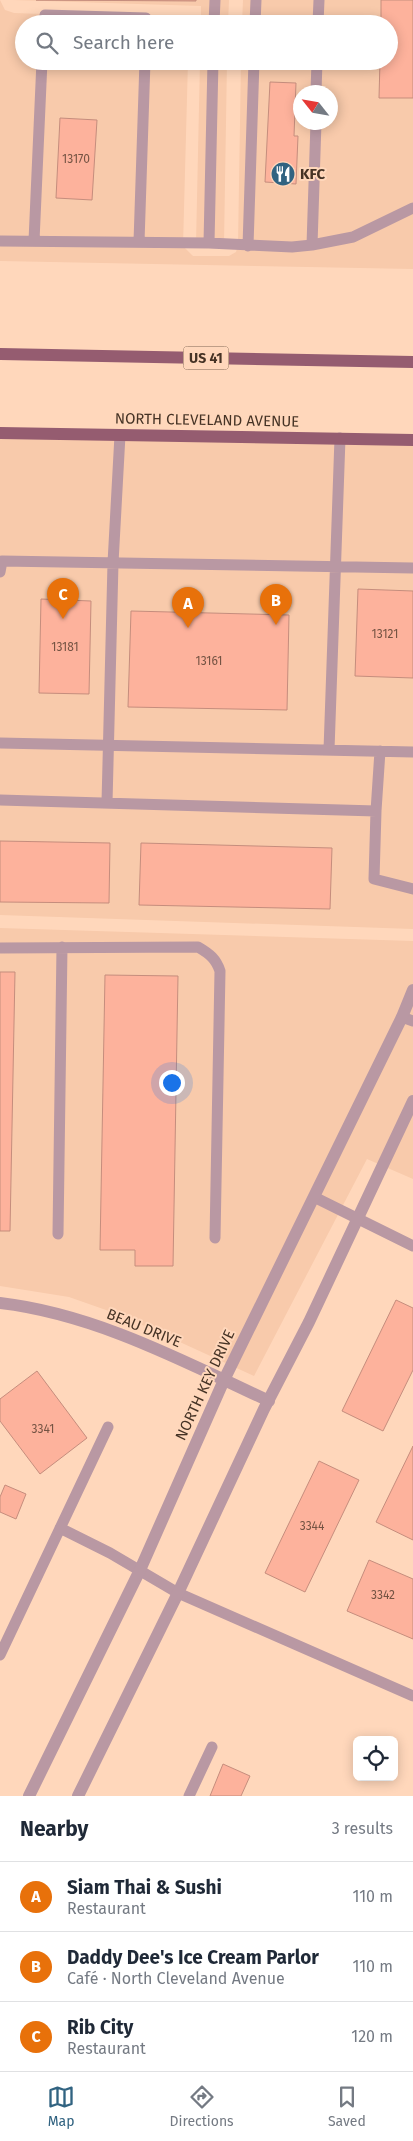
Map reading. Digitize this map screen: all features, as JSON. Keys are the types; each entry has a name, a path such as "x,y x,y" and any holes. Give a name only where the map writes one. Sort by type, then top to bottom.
{"main road":[{"name":"US 41","path":"0,354 413,362"},
{"name":"NORTH CLEVELAND AVENUE","path":"0,433 413,440"}],"street":[{"name":"NORTH KEY DRIVE","path":"29,1796 140,1570 224,1380 314,1197 407,1019 413,990"},
{"path":"78,1796 178,1593 268,1401 413,1102"},
{"name":"BEAU DRIVE","path":"0,1304 58,1314 97,1326 224,1380 268,1401"}],"lane":[{"path":"214,15 215,0"},
{"path":"255,15 256,0"},
{"path":"318,15 319,0"},
{"path":"34,241 42,70"},
{"path":"139,242 145,70"},
{"path":"209,244 214,70"},
{"path":"248,246 254,70"},
{"path":"316,85 317,70"},
{"path":"312,245 316,130"},
{"path":"0,241 139,242 292,247 353,237 413,208"},
{"path":"107,804 113,563 120,435"},
{"path":"329,750 340,438"},
{"path":"0,572 2,561 413,568"},
{"path":"0,743 413,752"},
{"path":"380,751 374,879 413,889"},
{"path":"0,800 376,811"},
{"path":"58,1234 62,947"},
{"path":"0,948 198,947 209,953 216,961 220,971 215,1238"},
{"path":"314,1197 413,1246"},
{"path":"0,1655 108,1427"},
{"path":"60,1528 140,1570 178,1593 413,1696"},
{"path":"189,1796 212,1747"}],"shaded area":[{"path":"0,0 5,10 14,13 72,15 15,15 15,70 188,70 183,246 193,256 229,256 236,252 238,245 241,70 398,70 398,15 242,15 243,0 413,0 413,269 0,261"},
{"path":"13,0 229,0 228,15 201,15 201,6"},
{"path":"200,70 227,70 224,244 196,244"},
{"path":"0,433 413,440 413,929 0,915"},
{"path":"0,928 413,941 413,1179 367,1159 254,1376 123,1316 69,1297 0,1286"}],"building":[{"path":"36,0 196,0 196,1"},
{"path":"381,0 413,0 413,98 379,98 380,70 398,70 398,15 381,15"},
{"path":"270,82 296,83 296,85 293,85 293,130 294,136 298,136 296,184 265,182"},
{"path":"60,118 97,120 92,200 56,198"},
{"path":"358,589 413,591 413,678 355,676"},
{"path":"41,599 91,601 89,694 39,693"},
{"path":"131,611 289,615 287,710 128,707"},
{"path":"0,841 110,843 109,903 0,902"},
{"path":"141,843 332,848 330,909 139,905"},
{"path":"0,972 15,972 10,1231 0,1231"},
{"path":"105,975 178,976 173,1266 135,1266 135,1250 100,1250"},
{"path":"396,1300 413,1308 413,1370 383,1431 342,1411"},
{"path":"37,1371 87,1438 40,1474 0,1421 0,1399"},
{"path":"413,1446 413,1540 376,1522"},
{"path":"319,1461 359,1480 305,1592 265,1573"},
{"path":"5,1485 26,1494 16,1519 0,1512 0,1497"},
{"path":"369,1560 413,1579 413,1639 347,1611"},
{"path":"223,1764 250,1776 241,1796 210,1796"}],"place":[{"name":"KFC","path":"283,174"},
{"name":"Rib City","path":"63,619"},
{"name":"Daddy Dee's Ice Cream Parlor","path":"276,625"},
{"name":"Siam Thai & Sushi","path":"188,628"}]}
